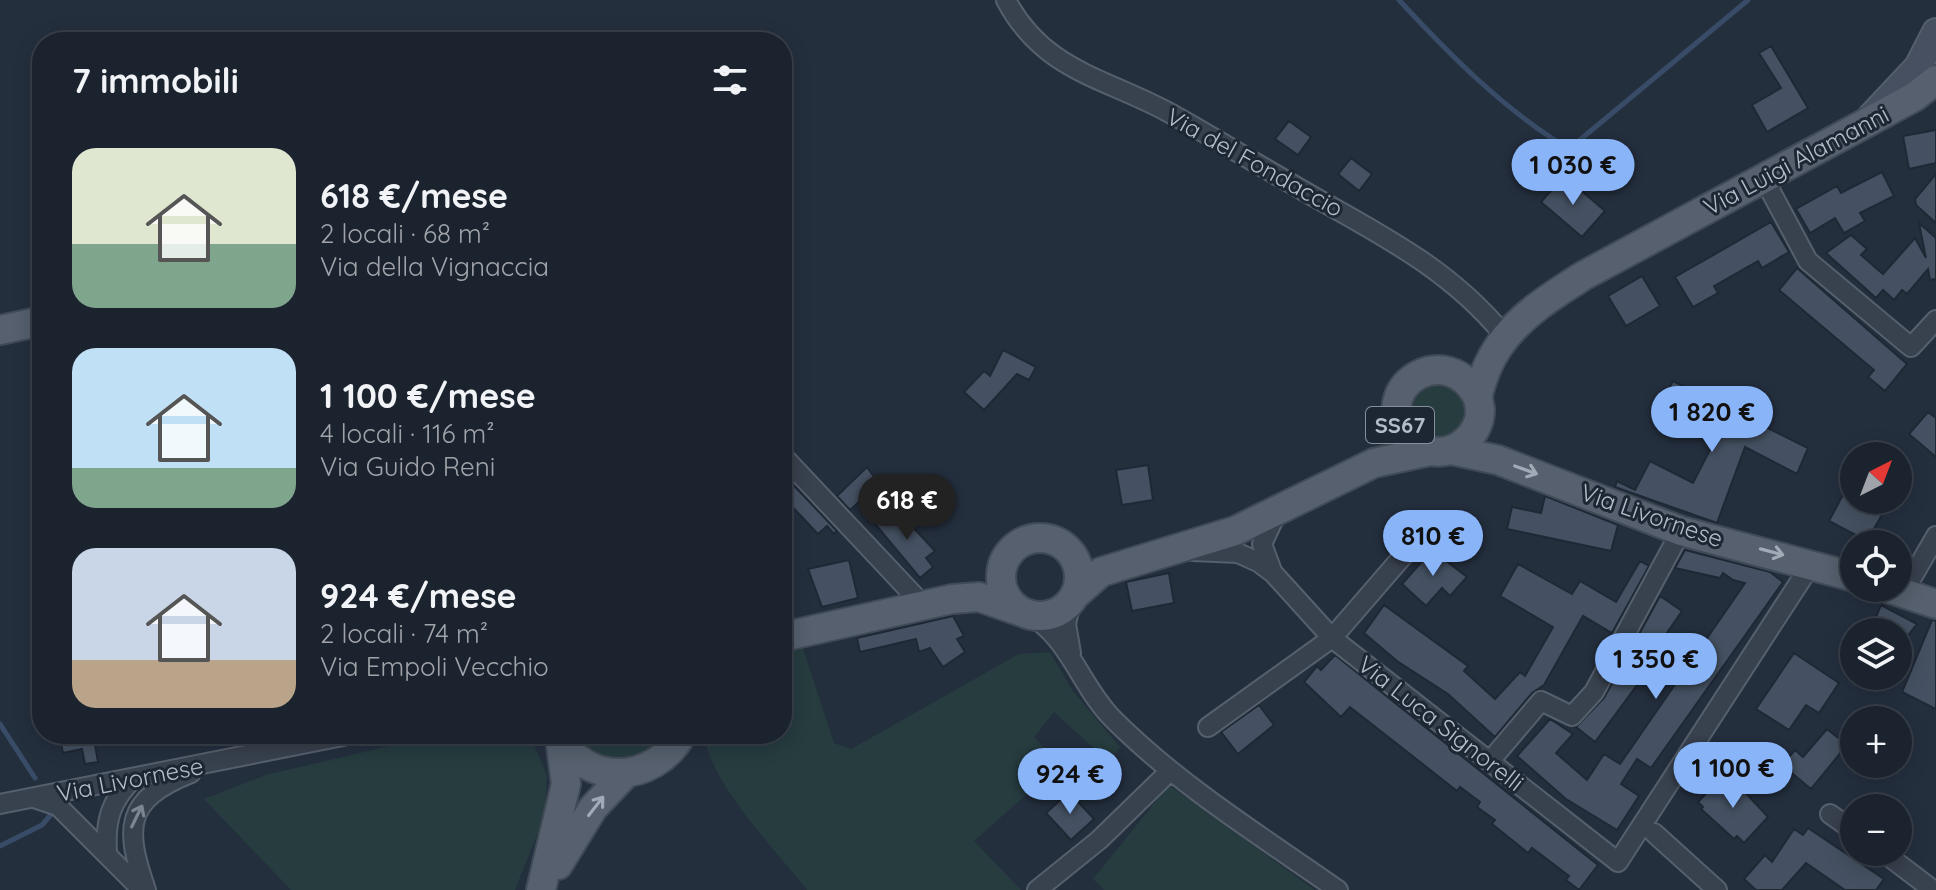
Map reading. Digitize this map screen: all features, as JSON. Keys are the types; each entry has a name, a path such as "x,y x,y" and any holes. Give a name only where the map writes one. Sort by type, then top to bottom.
{"main road":[{"path":"1864,123 1918,67 1936,32"},
{"name":"Via Luigi Alamanni","path":"1445,370 1475,357 1543,302 1583,276 1929,90"},
{"path":"0,330 32,323"},
{"name":"Via Luigi Alamanni","path":"1477,396 1499,346 1510,330"},
{"name":"Via Livornese","path":"1340,478 1377,444 1409,381 1432,369 1445,370"},
{"path":"1445,370 1465,378 1477,396"},
{"name":"SS67","path":"1398,404 1398,417 1408,438 1440,450 1463,444 1478,422 1477,396"},
{"name":"Via Livornese","path":"792,635 952,599 979,597 1026,614 1051,615 1073,598 1092,577 1129,561 1235,531 1340,478 1392,457 1440,450 1498,460 1681,531 1840,572"},
{"name":"Via Livornese","path":"952,599 974,588 1022,543 1032,539 1044,539 1088,559 1129,561"},
{"path":"1065,547 1078,569 1073,598"},
{"path":"1006,559 1002,584 1014,606 1026,614"},
{"path":"1912,596 1936,604"},
{"path":"542,890 566,784 560,744"},
{"path":"566,744 587,766 606,773 625,774 644,770 661,760 674,744"},
{"path":"542,890 580,827 625,774"}],"street":[{"name":"Via del Fondaccio","path":"1006,0 1045,52 1068,67 1161,109 1367,226 1447,276 1510,330"},
{"path":"1763,177 1808,261 1911,347 1936,320"},
{"path":"792,466 923,605"},
{"path":"1273,573 1262,544 1277,512"},
{"path":"1490,761 1541,701 1572,716 1594,692 1681,531"},
{"path":"1912,569 1936,536"},
{"path":"1208,727 1332,638 1409,549"},
{"path":"1168,552 1238,553 1273,573"},
{"name":"Via Luca Signorelli","path":"1273,573 1332,638 1618,862 1812,563"},
{"path":"1073,598 1066,624 1068,645 1078,670"},
{"path":"1026,614 1047,627 1113,718 1170,771 1338,890"},
{"name":"Via Livornese","path":"0,804 306,744"},
{"path":"144,890 133,851 132,824 136,812 162,788 220,762"},
{"path":"1037,890 1099,840 1170,771"},
{"path":"107,851 109,811 120,791 134,778"},
{"path":"32,797 58,806 144,890"},
{"path":"1830,814 1840,821"},
{"path":"1654,833 1717,890"},
{"path":"1902,866 1930,886"}],"green space":[{"path":"1438,383 1457,391 1465,410 1457,429 1438,437 1419,429 1411,410 1419,391"},
{"path":"802,645 834,743 851,749 1019,654 1050,652 1072,690 1120,747 1108,761 1054,712 1034,737 1060,765 974,841 1021,890 807,890 731,795 718,774 707,744 792,744 792,647"},
{"path":"398,744 531,744 547,775 545,815 515,890 291,890 204,799 266,775"},
{"path":"582,744 659,744 622,761 604,759"},
{"path":"1169,785 1315,890 1104,890 1093,879"}],"building":[{"path":"1771,46 1808,108 1767,132 1752,105 1781,88 1759,53"},
{"path":"1289,121 1311,137 1298,155 1275,139"},
{"path":"1936,130 1936,163 1909,169 1903,136"},
{"path":"1351,158 1372,174 1359,191 1338,174"},
{"path":"1882,172 1894,196 1860,213 1865,221 1844,233 1835,218 1810,233 1796,209 1837,186 1841,193"},
{"path":"1936,174 1936,223 1916,205 1915,199"},
{"path":"1568,179 1605,211 1582,237 1541,202 1555,186 1559,189"},
{"path":"1771,222 1789,252 1762,268 1758,261 1714,286 1718,293 1693,307 1675,277"},
{"path":"1919,223 1936,238 1936,279 1930,280 1928,269 1907,294 1902,290 1894,300 1883,290 1876,298 1826,253 1851,235 1867,249 1861,255 1883,274 1915,238 1926,258"},
{"path":"1797,268 1907,364 1885,391 1868,377 1874,370 1779,290"},
{"path":"1642,276 1660,306 1626,326 1608,296"},
{"path":"1003,350 1036,367 1029,380 1017,374 984,410 964,392 984,371 990,376"},
{"path":"1673,381 1808,448 1797,474 1745,447 1717,523 1615,487 1617,481 1635,490 1650,461 1693,483 1713,444 1656,415"},
{"path":"1928,412 1936,418 1936,457 1909,434"},
{"path":"1148,465 1153,500 1122,505 1116,470"},
{"path":"867,467 879,484 850,510 837,496"},
{"path":"792,484 837,531 834,534 827,526 818,534 792,507"},
{"path":"1545,496 1618,525 1611,551 1507,529 1512,507 1541,513"},
{"path":"1840,500 1840,514 1882,514 1873,530 1846,530 1829,521"},
{"path":"896,509 935,551 926,558 933,567 920,578 876,525"},
{"path":"1432,550 1467,577 1450,596 1442,588 1426,606 1402,584"},
{"path":"1685,550 1770,572 1783,582 1651,768 1637,759 1621,784 1639,796 1617,830 1566,799 1517,756 1550,719 1573,734 1556,753 1587,780 1604,754 1620,764 1745,583 1723,573 1720,578 1675,568"},
{"path":"849,560 858,598 822,607 808,569"},
{"path":"1640,561 1649,566 1612,633 1583,616 1544,685 1532,693 1495,737 1448,694 1397,661 1364,633 1384,605 1468,666 1464,671 1495,699 1520,672 1525,676 1553,627 1500,596 1518,564 1572,594 1580,581 1616,602"},
{"path":"1169,573 1174,603 1132,611 1126,582"},
{"path":"1660,596 1682,611 1649,659 1654,662 1595,742 1576,727 1604,698"},
{"path":"1881,605 1906,618 1876,618"},
{"path":"953,616 964,636 957,639 965,652 943,667 930,648 919,652 916,639 860,652 857,638"},
{"path":"1932,620 1936,621 1936,709 1902,692 1912,690 1912,668"},
{"path":"1794,653 1839,683 1819,713 1806,705 1789,730 1756,709"},
{"path":"1335,655 1598,865 1579,890 1566,880 1569,876 1532,848 1528,853 1492,824 1495,820 1477,807 1480,802 1460,787 1457,791 1350,707 1341,717 1304,682 1317,666 1321,670"},
{"path":"1259,705 1274,725 1238,754 1221,732"},
{"path":"1827,729 1840,739 1840,754 1811,789 1782,765 1795,750 1803,757"},
{"path":"61,744 95,744 98,762 85,764 82,749 63,753"},
{"path":"1730,776 1768,817 1744,843 1737,836 1734,839 1701,809 1703,807 1698,802 1713,786 1717,790"},
{"path":"1069,792 1094,819 1071,840 1046,813"},
{"path":"1808,828 1840,849 1840,866 1865,866 1884,879 1876,890 1845,890 1806,863 1782,890 1756,890 1744,879 1765,855 1772,862 1794,829 1803,835"}],"waterway":[{"path":"1399,0 1500,99 1569,149 1748,0"},
{"path":"0,724 35,778"},
{"path":"0,846 42,825 54,811"}]}
